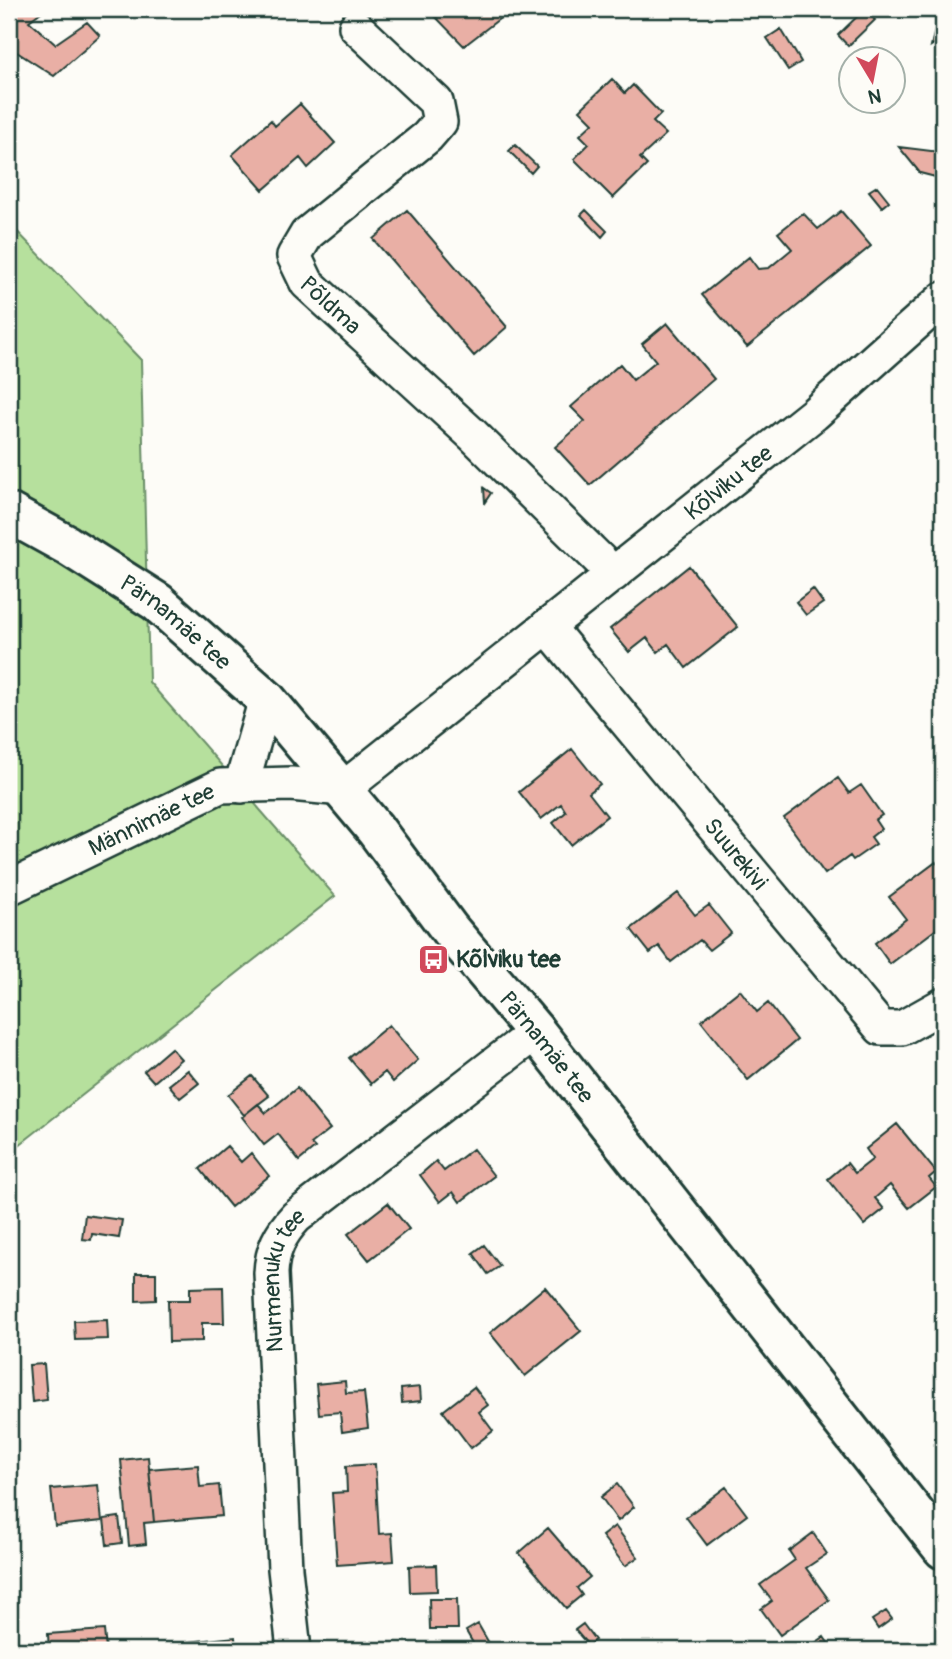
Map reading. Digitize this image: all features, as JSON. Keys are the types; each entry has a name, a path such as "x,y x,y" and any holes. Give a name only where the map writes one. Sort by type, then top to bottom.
{"main road":[{"name":"Pärnamäe tee","path":"9,513 67,545 157,602 266,699 343,789 450,930 536,1032 943,1549"}],"street":[{"name":"Põldma","path":"356,27 436,102 440,122 427,137 307,234 294,256 307,284 473,435 614,574"},
{"name":"Kõlviku tee","path":"343,789 814,414 943,299"},
{"name":"Suurekivi","path":"547,626 881,1028 902,1028 943,1005"},
{"path":"241,786 266,699"},
{"name":"Männimäe tee","path":"9,888 220,786 291,784 343,789"},
{"name":"Nurmenuku tee","path":"294,1650 285,1569 271,1258 284,1230 296,1217 536,1032"}],"green space":[{"path":"9,223 141,360 149,682 335,896 9,1153"}],"building":[{"path":"9,9 45,9 29,21 55,44 87,22 100,36 54,76 9,47"},
{"path":"428,9 512,9 464,46"},
{"path":"865,9 875,20 848,46 838,35"},
{"path":"940,9 943,9 943,38 931,46"},
{"path":"781,29 801,62 788,70 767,38"},
{"path":"612,79 625,93 633,85 661,114 653,122 666,134 640,158 647,165 613,198 574,159 589,144 580,135 593,123 580,110"},
{"path":"300,104 335,143 308,168 300,158 263,190 232,155 271,120 275,126"},
{"path":"515,145 537,166 531,173 509,151"},
{"path":"899,147 939,152 943,148 943,179 920,173"},
{"path":"877,186 889,201 882,207 869,191"},
{"path":"407,210 507,327 474,356 373,239"},
{"path":"586,210 607,231 602,237 581,215"},
{"path":"841,211 871,246 747,347 702,295 749,257 758,269 769,268 792,249 778,233 803,213 818,229"},
{"path":"667,323 714,379 590,485 555,447 585,421 571,407 620,364 633,380 656,361 642,344"},
{"path":"484,488 491,493 485,502"},
{"path":"689,566 738,627 686,668 668,644 658,652 647,638 629,652 610,629"},
{"path":"813,589 823,603 806,615 796,602"},
{"path":"572,749 600,784 589,793 607,816 571,845 553,823 566,812 561,804 541,819 519,792"},
{"path":"838,778 849,793 861,785 882,815 875,820 881,829 871,837 876,844 853,860 850,856 825,874 784,818"},
{"path":"936,862 943,871 943,924 890,964 875,943 906,919 889,897"},
{"path":"678,893 695,915 709,905 731,933 709,950 700,940 671,962 659,946 650,953 631,929"},
{"path":"429,952 440,966 434,970 423,956"},
{"path":"740,990 757,1012 768,1003 797,1040 748,1080 701,1021"},
{"path":"389,1025 418,1060 393,1082 385,1072 371,1084 349,1058"},
{"path":"171,1048 181,1059 154,1082 144,1071"},
{"path":"188,1070 199,1083 180,1098 169,1085"},
{"path":"252,1076 269,1096 244,1115 228,1095"},
{"path":"297,1088 330,1129 311,1144 315,1148 299,1161 278,1134 264,1145 242,1117 258,1104 266,1113"},
{"path":"897,1124 936,1172 929,1178 936,1187 909,1208 890,1185 875,1198 884,1209 864,1225 828,1179 847,1163 855,1173 873,1159 866,1149"},
{"path":"227,1146 241,1162 251,1153 269,1176 231,1207 200,1169"},
{"path":"473,1149 494,1176 460,1202 453,1192 440,1202 420,1175 436,1161 444,1171"},
{"path":"388,1203 409,1229 369,1260 348,1234"},
{"path":"85,1215 122,1220 119,1238 92,1234 91,1240 82,1239"},
{"path":"484,1245 500,1266 488,1274 473,1253"},
{"path":"136,1273 156,1273 156,1300 136,1301"},
{"path":"223,1287 224,1323 202,1323 202,1341 169,1342 168,1300 190,1300 190,1288"},
{"path":"545,1287 581,1331 525,1376 490,1333"},
{"path":"107,1320 108,1339 75,1340 74,1321"},
{"path":"44,1364 47,1400 32,1402 29,1365"},
{"path":"345,1381 346,1393 364,1392 368,1428 342,1432 340,1412 319,1414 316,1384"},
{"path":"420,1387 421,1401 402,1403 401,1389"},
{"path":"474,1387 488,1405 479,1412 493,1431 471,1448 443,1411"},
{"path":"148,1457 154,1522 144,1523 146,1544 129,1546 121,1460"},
{"path":"375,1464 379,1534 392,1533 394,1561 337,1565 332,1493 347,1492 346,1466"},
{"path":"198,1465 200,1487 219,1485 222,1516 154,1522 149,1469"},
{"path":"617,1484 634,1507 618,1521 601,1497"},
{"path":"98,1485 102,1521 55,1526 51,1489"},
{"path":"726,1487 747,1515 707,1545 686,1517"},
{"path":"119,1517 122,1543 107,1545 104,1519"},
{"path":"615,1526 638,1557 625,1566 602,1536"},
{"path":"548,1528 590,1577 577,1588 582,1595 566,1608 519,1553"},
{"path":"813,1533 827,1554 806,1568 829,1600 780,1635 761,1609 772,1601 760,1585 795,1560 789,1551"},
{"path":"436,1565 437,1591 410,1592 409,1566"},
{"path":"429,1599 457,1599 458,1629 430,1629"},
{"path":"886,1611 892,1619 878,1629 872,1620"},
{"path":"478,1624 493,1650 477,1650 466,1631"},
{"path":"583,1624 595,1640 588,1645 575,1630"},
{"path":"104,1630 106,1650 49,1650 48,1634"},
{"path":"235,1637 236,1650 189,1650 188,1642"},
{"path":"824,1637 833,1650 805,1650"}],"place":[{"name":"Kõlviku tee","path":"433,959"}]}
